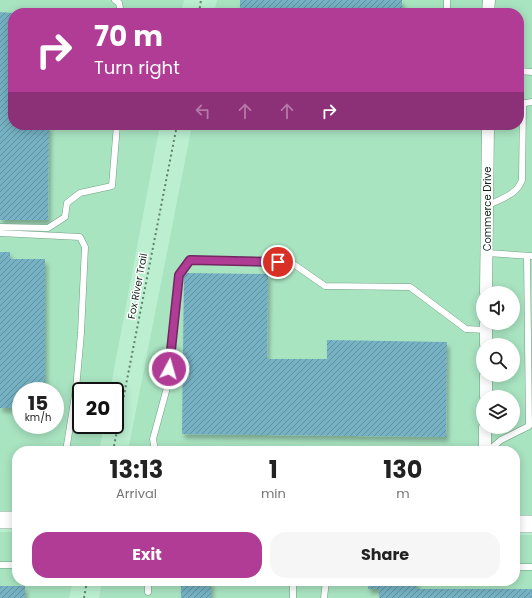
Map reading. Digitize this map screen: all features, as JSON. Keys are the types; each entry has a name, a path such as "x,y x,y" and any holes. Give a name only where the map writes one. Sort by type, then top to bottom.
{"main road":[{"path":"0,520 12,520"},
{"path":"520,524 532,524"}],"street":[{"name":"Commerce Drive","path":"486,286 488,130"},
{"path":"485,434 485,446"}],"lane":[{"path":"0,227 48,228 65,218 67,203 80,193 112,186 117,130"},
{"path":"487,206 514,193 520,187 522,180 521,130"},
{"path":"0,233 80,237 85,247 77,381 67,446"},
{"path":"487,253 529,256 529,426 501,440 494,446"},
{"path":"154,446 152,439 168,384 179,275 190,260 292,263 325,286 410,287 466,329 476,328"},
{"path":"0,565 12,565"},
{"path":"520,567 532,567"},
{"path":"148,586 148,592"},
{"path":"293,586 293,598"},
{"path":"324,598 325,586"}],"path":[{"name":"Fox River Trail","path":"114,446 176,130"},
{"path":"84,598 86,586"}],"shaded area":[{"path":"0,0 184,0 182,8 8,8 8,130 159,130 112,382 72,382 72,434 102,434 100,446 12,446 12,511 0,511"},
{"path":"217,0 532,0 532,515 520,515 520,446 129,446 191,130 524,130 524,8 215,8"},
{"path":"0,532 12,532 12,586 72,586 69,598 0,598"},
{"path":"520,535 532,535 532,598 99,598 101,586 520,586"}],"building":[{"path":"240,0 402,0 402,8 240,8"},
{"path":"0,12 8,13 8,130 49,130 48,220 0,220"},
{"path":"0,252 10,252 10,259 45,259 45,382 12,382 12,408 0,408"},
{"path":"186,273 268,274 267,359 327,359 327,340 447,342 446,437 182,434 184,276"},
{"path":"0,586 25,586 25,598 0,598"},
{"path":"181,586 211,586 211,598 181,598"},
{"path":"368,586 417,586 417,589 532,589 532,598 379,598 379,589 368,589"}],"route":[{"path":"169,369 179,275 190,260 278,262"}]}
